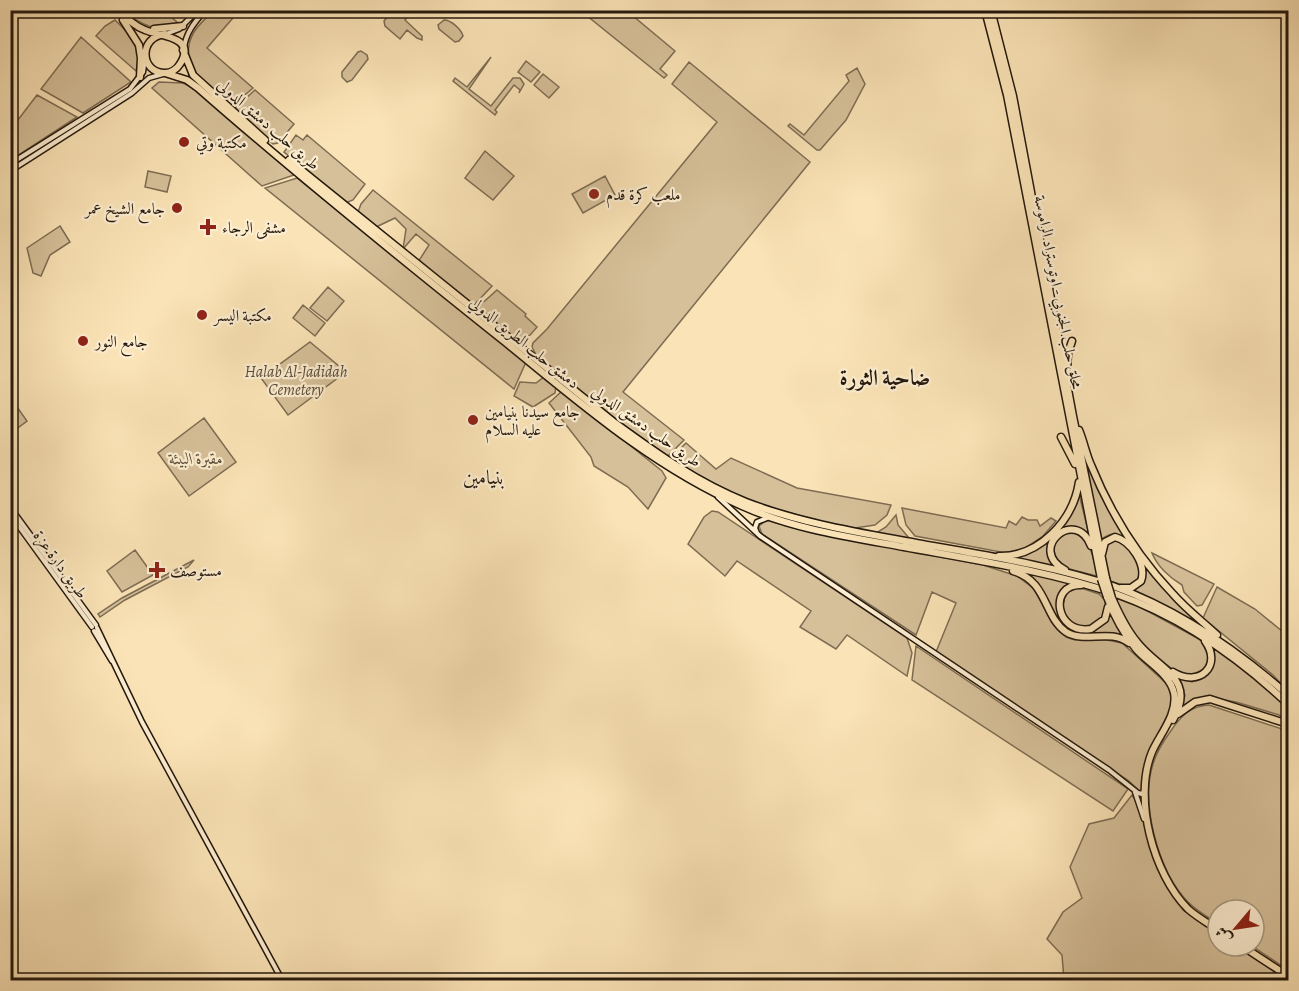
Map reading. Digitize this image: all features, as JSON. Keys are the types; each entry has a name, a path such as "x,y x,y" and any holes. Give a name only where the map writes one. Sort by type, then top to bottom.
{"highway":[{"path":"112,10 142,29 177,39 183,50 181,63 177,68 165,73 154,70 147,62 137,35 124,18"},
{"path":"119,10 139,45 141,75"},
{"name":"محلق حلب الجنوبي - اوتوستراد الراموسة","path":"985,10 1006,95 1080,476 1110,598"},
{"name":"محلق حلب الجنوبي - اوتوستراد الراموسة","path":"991,10 1014,96 1101,566"},
{"path":"124,18 154,29 165,30 183,26"},
{"path":"145,56 150,40 165,34"},
{"name":"طريق حلب دمشق الدولي","path":"183,50 193,75 276,150 615,423 695,477 745,502 803,521 1082,577 1113,586 1168,610 1233,649 1288,695"},
{"name":"دمشق حلب الطريق الدولي","path":"165,73 187,80 198,88 414,270 611,428 663,465 744,508 784,521 854,538 984,559"},
{"path":"1066,376 1068,353 1072,341"},
{"path":"1073,416 1090,464 1112,511 1153,573 1173,595 1233,649"},
{"path":"984,559 1020,555 1040,545 1068,512 1076,495 1080,476 1061,437"},
{"path":"1082,577 1060,567 1053,558 1051,543 1061,532 1070,529 1084,535 1101,566"},
{"path":"1101,566 1103,544 1112,537 1123,540 1139,560 1143,575 1139,584 1127,589 1113,586"},
{"path":"984,559 1028,578 1042,593 1056,621 1068,633 1075,636 1113,636 1124,639 1170,682 1175,697 1174,715"},
{"name":"طريق حلب دمشق الدولي","path":"984,559 1099,589 1152,610 1202,637 1236,659 1288,704"},
{"path":"1099,589 1079,585 1067,588 1060,600 1060,608 1067,624 1084,630 1098,625 1108,612 1110,598"},
{"path":"1110,598 1115,618 1136,649"},
{"path":"1110,598 1127,630 1180,686 1182,700 1157,748 1148,775 1148,802 1152,831 1160,858 1184,899 1206,919"},
{"path":"1159,664 1184,678 1192,679 1200,676 1210,665 1212,658 1210,648 1202,637"},
{"path":"1206,921 1183,903 1163,873 1149,831 1145,790 1147,768 1152,752 1174,715 1195,702 1209,699 1276,718 1288,724"},
{"path":"1262,958 1288,974"},
{"path":"1265,958 1288,974"}],"main road":[{"path":"165,34 183,26 198,10"},
{"path":"183,50 185,40 193,25 205,10"},
{"path":"10,171 133,86 141,75 145,56"},
{"path":"141,75 147,72 149,78"},
{"path":"10,164 135,91 149,78 165,73"},
{"path":"17,160 20,165"},
{"path":"713,493 760,536 1109,770 1140,794 1143,794 1145,790"},
{"path":"10,507 112,656 126,691 282,981"},
{"name":"طريق دارة عزة","path":"10,514 95,628"},
{"path":"760,536 755,528 760,519 784,521"},
{"path":"1131,787 1138,798 1149,831"}],"green space":[{"path":"125,11 164,11 177,22 164,28 157,28 136,20"},
{"path":"213,11 239,11 207,48 253,88 233,105 229,105 204,82 191,64 189,44 194,32"},
{"path":"392,11 412,11 405,20 422,36 422,40 407,30 400,39 385,26 384,21"},
{"path":"581,11 627,11 675,51 660,69 667,75 664,78"},
{"path":"115,20 134,42 138,55 136,71 96,36 105,26"},
{"path":"444,20 453,23 460,31 463,36 459,41 455,42 439,29 438,25"},
{"path":"81,37 131,82 83,113 41,89"},
{"path":"361,51 367,55 368,59 352,80 347,82 342,77 342,72"},
{"path":"491,57 469,89 491,106 513,78 520,78 524,84 519,93 520,90 514,85 495,110 497,112 495,115 453,81 455,78 467,87"},
{"path":"526,61 540,72 531,82 518,72"},
{"path":"689,62 810,162 623,392 684,440 668,456 617,420 536,355 532,347 717,122 672,84"},
{"path":"857,68 865,84 846,120 820,150 817,150 788,126 790,124 804,135 849,81 846,75"},
{"path":"543,74 559,87 549,98 534,85"},
{"path":"159,82 183,83 195,89 294,175 262,186 152,88"},
{"path":"255,90 294,124 278,143 273,144 234,109"},
{"path":"37,95 77,117 11,160 11,129"},
{"path":"296,135 303,140 307,135 365,184 353,200 348,202 342,200 284,152"},
{"path":"485,151 514,176 493,200 465,178"},
{"path":"148,171 171,176 167,192 145,187"},
{"name":"ملعب كرة قدم","path":"605,176 615,195 583,213 572,194"},
{"path":"297,178 526,362 514,389 265,188"},
{"path":"373,190 492,286 475,304 471,304 418,262 429,245 416,234 403,249 406,229 395,218 376,227 358,212 361,204"},
{"path":"60,226 70,242 50,255 41,276 33,273 27,248"},
{"path":"328,287 344,301 327,321 310,308"},
{"path":"497,290 526,314 525,316 537,327 526,338 517,340 477,308"},
{"path":"303,305 325,323 315,336 293,318"},
{"name":"Halab Al-Jadidah Cemetery","path":"310,342 346,372 288,415 261,378"},
{"path":"544,377 556,386 555,393 533,407 514,396 520,382 536,383"},
{"path":"562,391 662,471 666,478 648,509 628,487 594,466 591,457 549,403"},
{"path":"17,407 27,421 11,433 11,412"},
{"name":"مقبرة البيئة","path":"204,418 236,462 189,496 158,453"},
{"path":"686,443 716,469 731,458 797,488 891,505 887,515 875,525 855,528 786,512 746,499 697,475 671,458"},
{"path":"1083,447 1120,529 1151,574 1198,623 1130,590 1135,588 1144,569 1132,548 1121,537 1115,534 1101,540"},
{"path":"1079,494 1090,538 1083,531 1058,532 1051,559 1056,567 1008,558 1022,555 1042,544 1057,527"},
{"path":"902,508 1006,528 1009,521 1016,525 1022,517 1037,520 1040,526 1051,518 1056,521 1043,536 1025,548 1006,553 915,536 906,525"},
{"path":"712,511 718,512 907,638 912,653 907,676 847,635 836,649 800,627 811,611 737,561 725,576 688,544 704,517"},
{"path":"896,515 898,525 909,538 876,533 886,527"},
{"path":"766,520 818,534 983,565 1017,576 1033,588 1053,623 1066,637 1075,640 1102,639 1122,643 1168,685 1172,695 1171,709 1148,756 1142,800 1136,788 1129,781 936,652 956,603 932,592 916,635 762,534 759,526"},
{"path":"1071,531 1088,544 1098,577 1070,569 1055,557 1056,539"},
{"path":"1118,539 1137,559 1140,571 1135,585 1126,586 1109,581 1104,550 1108,540"},
{"path":"135,550 153,575 122,592 107,571"},
{"path":"1152,553 1214,584 1202,605 1197,606 1184,592 1182,585 1161,567"},
{"path":"194,560 188,567 125,600 100,617 98,614 122,598"},
{"path":"1022,572 1071,582 1061,593 1058,605 1060,616 1067,625 1077,631 1088,632 1100,627 1110,613 1124,637 1076,635 1062,627 1038,583"},
{"path":"1078,587 1099,594 1105,600 1102,618 1089,626 1076,627 1064,615 1064,597"},
{"path":"1217,587 1255,609 1288,636 1288,691 1273,675 1203,618"},
{"path":"1115,597 1140,607 1199,639 1207,651 1206,669 1195,676 1185,676 1152,654 1130,628"},
{"path":"916,646 1128,789 1113,811 912,680"},
{"path":"1213,647 1271,692 1288,710 1288,720 1236,702 1208,697 1199,698 1182,706 1185,695 1177,677 1192,682 1201,678 1213,658"},
{"path":"1209,705 1288,731 1288,970 1266,955 1266,898 1206,898 1206,916 1188,902 1178,889 1168,874 1161,856 1151,818 1149,799 1153,764 1167,736 1182,717 1202,706"},
{"path":"1132,795 1138,804 1163,876 1183,910 1206,925 1206,958 1255,958 1275,971 1268,980 1064,980 1062,955 1047,939 1063,912 1082,898 1070,867 1089,824 1114,818"}],"place":[{"name":"مكتبة وتي","path":"184,142"},
{"name":"ملعب كرة قدم","path":"594,194"},
{"name":"جامع الشيخ عمر","path":"177,208"},
{"name":"مشفى الرجاء","path":"208,227"},
{"name":"مكتبة اليسر","path":"202,315"},
{"name":"جامع النور","path":"83,341"},
{"name":"جامع سيدنا بنيامين عليه السلام","path":"473,420"},
{"name":"مستوصف","path":"157,570"}],"district":[{"name":"ضاحية الثورة","path":"885,377"},
{"name":"بنيامين","path":"484,477"}]}
